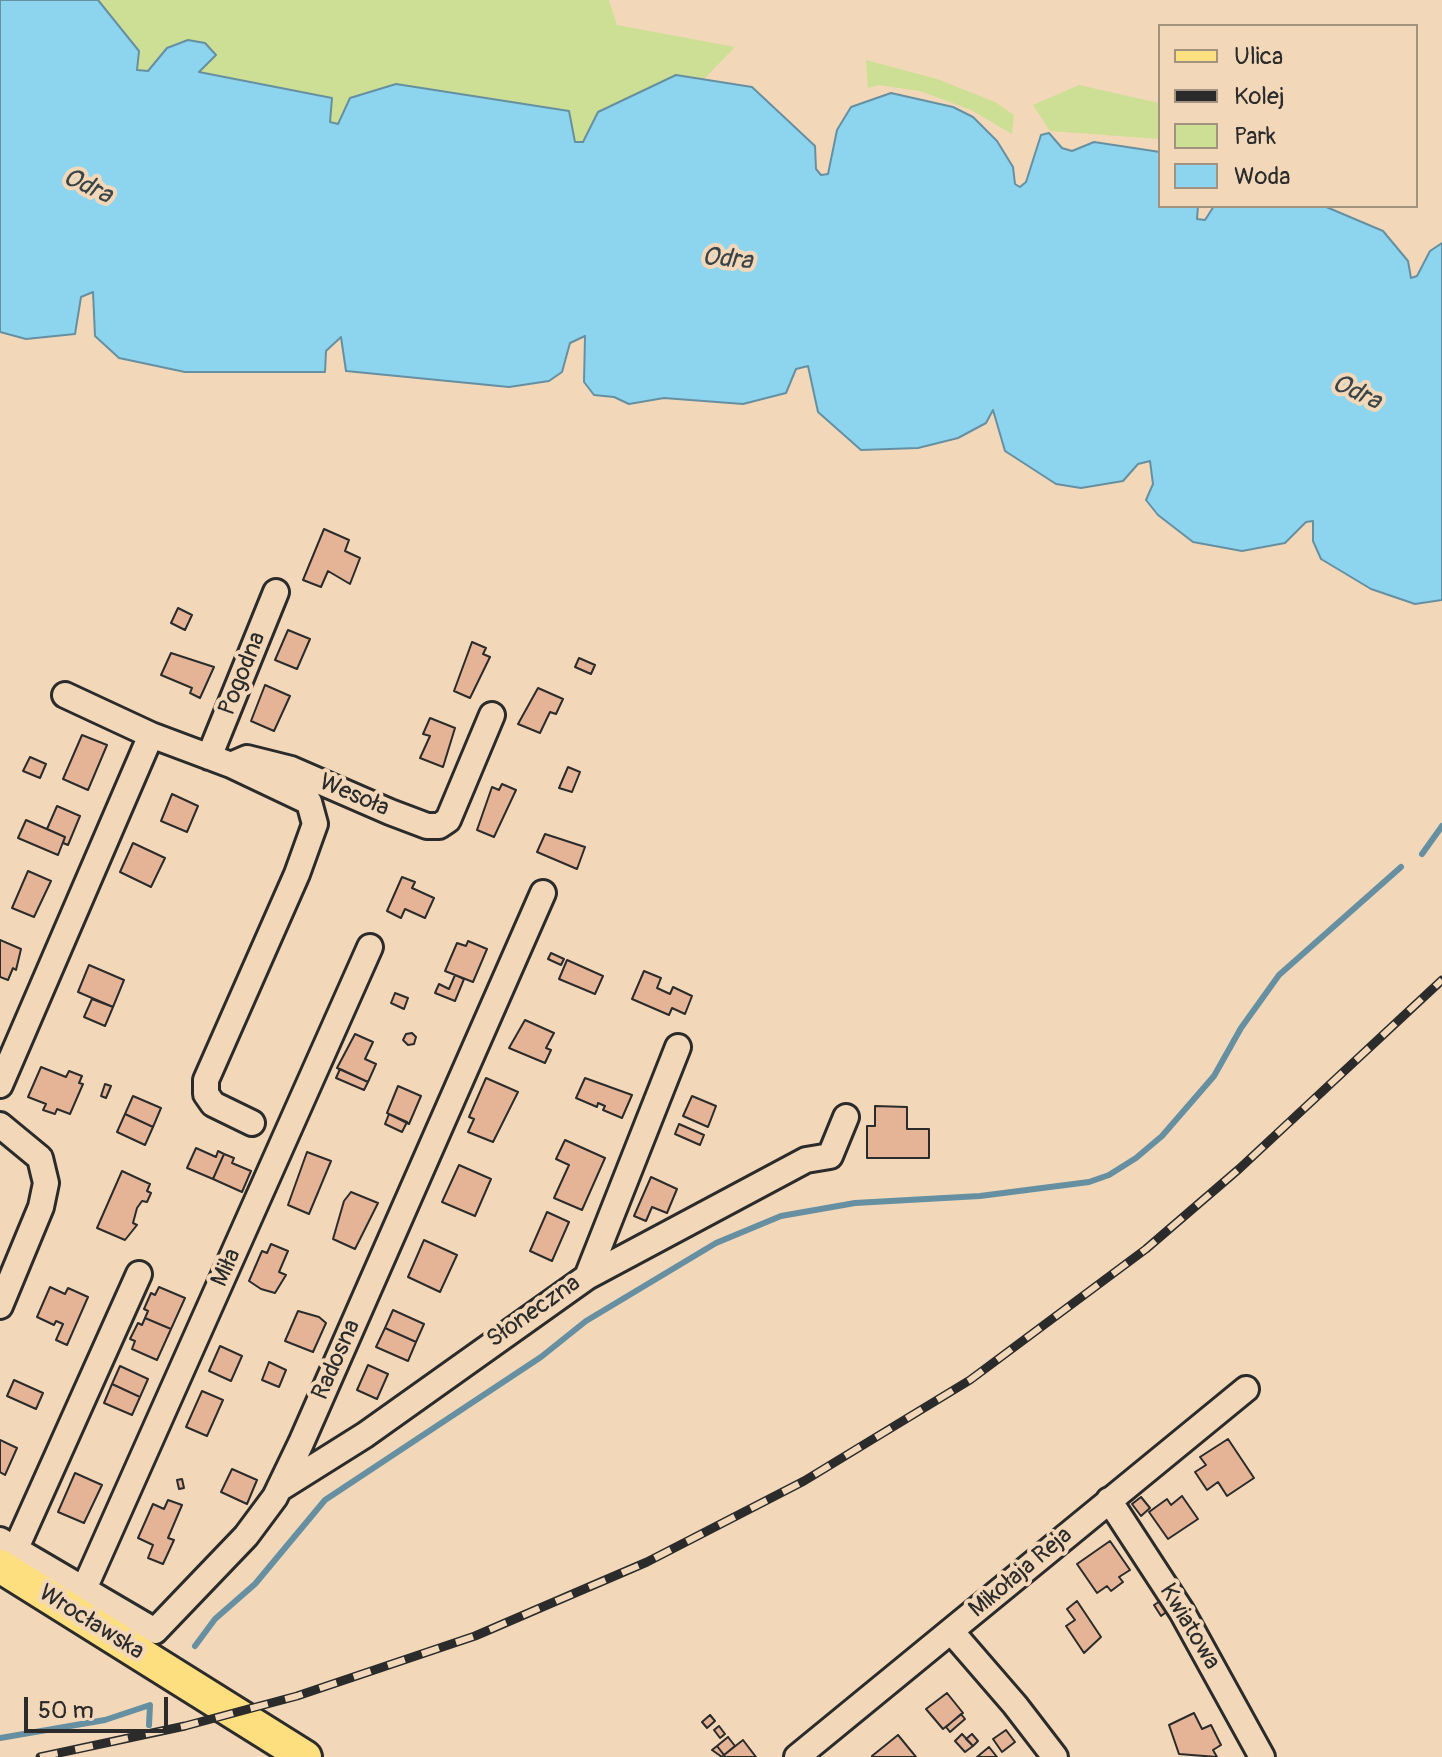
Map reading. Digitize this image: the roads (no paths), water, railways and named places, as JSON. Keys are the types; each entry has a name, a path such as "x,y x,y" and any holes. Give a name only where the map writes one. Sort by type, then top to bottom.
{"main road":[{"name":"Wrocławska","path":"5,1551 305,1757"}],"street":[{"name":"Pogodna","path":"220,761 276,592"},
{"name":"Wesoła","path":"65,695 151,735 220,761 247,758 279,765 427,826 439,826 448,820 492,715"},
{"path":"0,1085 151,735"},
{"path":"220,761 309,802 315,824 297,874 206,1080 206,1094 213,1104 252,1123"},
{"name":"Radosna","path":"5,1551 84,1589 155,1631 246,1536 279,1489 543,893"},
{"name":"Miła","path":"84,1589 370,947"},
{"name":"Słoneczna","path":"279,1489 365,1435 587,1277 678,1047"},
{"path":"587,1277 806,1160 830,1156 846,1117"},
{"path":"0,1125 40,1158 46,1183 37,1219 0,1306"},
{"path":"5,1551 139,1274"},
{"name":"Mikołaja Reja","path":"797,1757 825,1748 951,1631 1246,1389"},
{"name":"Kwiatowa","path":"1109,1500 1182,1612 1262,1757"},
{"path":"951,1631 1055,1757"}],"water":[{"name":"Odra","path":"0,0 98,0 139,51 137,70 148,71 167,48 188,40 205,43 216,55 199,72 332,98 330,122 338,124 350,98 396,84 569,111 575,142 583,142 598,112 676,75 752,87 815,146 816,169 821,175 828,174 837,130 851,107 891,93 953,107 973,117 997,141 1013,167 1015,184 1020,187 1026,182 1041,135 1049,133 1062,148 1072,151 1094,142 1158,152 1158,208 1198,208 1197,219 1205,220 1213,208 1329,208 1383,231 1408,261 1411,278 1417,276 1430,251 1442,243 1442,600 1415,604 1371,589 1321,559 1313,541 1313,521 1306,522 1285,543 1242,551 1193,542 1158,515 1146,500 1153,484 1150,461 1138,464 1123,481 1081,488 1056,484 1005,451 993,410 986,423 958,438 918,448 861,450 818,412 808,366 796,369 786,393 743,404 664,398 629,404 614,397 594,395 584,382 585,336 570,343 562,372 549,381 509,387 346,371 341,337 326,351 325,372 185,372 119,358 95,336 93,292 81,297 75,334 26,339 0,332"}],"waterway":[{"path":"1422,854 1442,826"},
{"path":"195,1646 215,1619 255,1584 325,1500 541,1357 586,1321 716,1243 781,1216 855,1203 980,1196 1089,1182 1109,1175 1136,1158 1162,1136 1214,1076 1241,1028 1279,975 1401,867"},
{"path":"0,1738 105,1720 150,1705 149,1725"}],"railway":[{"path":"40,1757 185,1726 297,1696 475,1636 647,1562 804,1481 970,1380 1146,1249 1239,1169 1442,980"}]}
